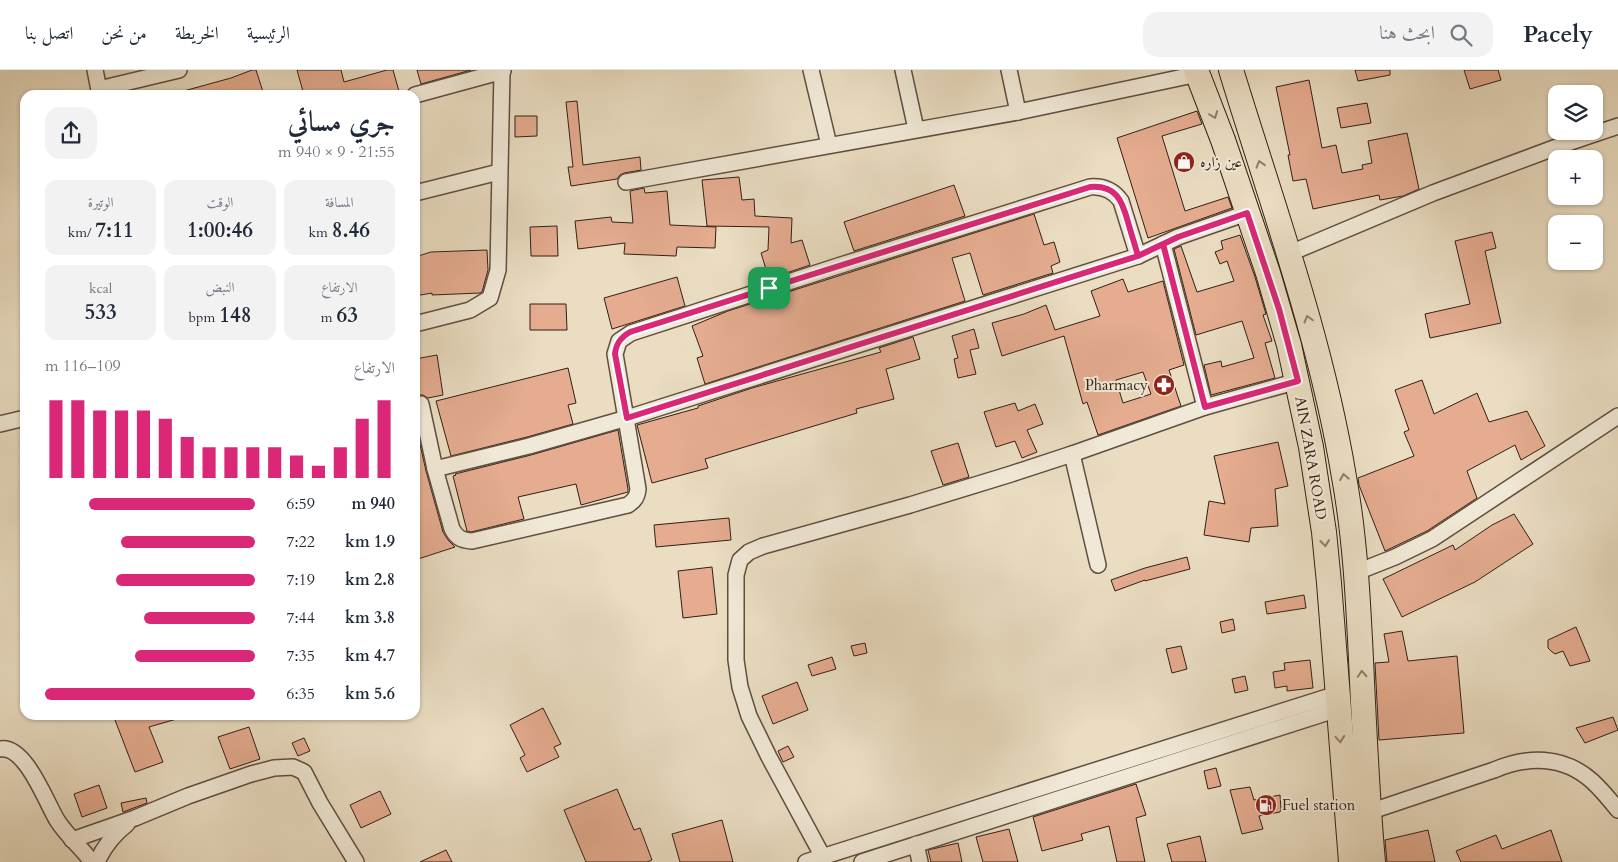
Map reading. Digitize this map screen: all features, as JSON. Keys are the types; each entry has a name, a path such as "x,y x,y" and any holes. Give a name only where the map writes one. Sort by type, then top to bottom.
{"main road":[{"name":"AIN ZARA ROAD","path":"1231,70 1317,352 1329,397 1345,478 1357,572 1373,862"},
{"name":"AIN ZARA ROAD","path":"1197,72 1223,140 1279,309 1298,381 1311,447 1324,532 1329,583 1351,862"}],"street":[{"path":"95,70 100,90"},
{"path":"107,90 179,70"},
{"path":"811,70 829,145"},
{"path":"903,70 916,129"},
{"path":"1009,70 1018,112"},
{"path":"420,94 503,71 498,270 490,298 470,310 420,323"},
{"path":"626,182 1018,112 1197,72"},
{"path":"1288,254 1432,193 1618,126"},
{"path":"420,192 499,172"},
{"path":"421,404 452,529 456,537 472,542 628,505 638,496 627,418 615,354 617,345 622,337 630,332 1090,187 1102,187 1113,192 1121,201 1138,256"},
{"path":"436,469 529,446 627,418 1138,256 1178,237 1247,213"},
{"path":"1163,244 1205,407"},
{"path":"823,857 749,716 740,687 736,660 736,574 740,560 749,552 763,546 910,505 1072,454 1205,407 1298,381"},
{"path":"1357,572 1395,557 1450,528 1618,416"},
{"path":"0,424 20,419"},
{"path":"1072,454 1098,565"},
{"path":"862,862 1337,702"},
{"path":"806,862 1337,702"},
{"path":"0,748 13,750 21,757 58,821 92,862"},
{"path":"1369,812 1522,760 1552,761 1580,772 1592,780 1618,810"},
{"path":"72,840 251,774 274,768 293,767 304,772 320,803 356,862"},
{"path":"97,862 110,840 135,818"},
{"path":"916,844 920,862"}],"building":[{"path":"256,70 262,90 187,90"},
{"path":"297,70 341,70 344,82 393,70 399,90 303,90"},
{"path":"417,70 471,70 421,84"},
{"path":"1355,70 1390,70 1390,75 1358,81"},
{"path":"1464,70 1498,70 1501,80 1470,89"},
{"path":"1309,80 1322,148 1336,145 1342,173 1363,169 1362,165 1372,163 1368,141 1407,133 1419,189 1403,196 1380,200 1379,195 1313,209 1306,179 1293,181 1288,155 1290,155 1276,87"},
{"path":"577,101 583,165 640,157 641,170 624,173 617,179 571,186 568,167 573,167 566,102"},
{"path":"1367,103 1371,123 1341,128 1337,108"},
{"path":"1197,111 1202,124 1162,136 1185,211 1228,197 1232,208 1148,238 1117,138"},
{"path":"515,116 537,116 537,136 515,137"},
{"path":"739,177 742,200 754,199 755,216 792,218 791,243 802,240 810,265 769,279 761,253 768,250 769,227 707,226 702,180"},
{"path":"954,185 965,216 854,251 844,222"},
{"path":"644,188 645,193 667,191 670,225 716,227 715,248 677,247 676,256 624,254 625,243 578,249 575,221 611,217 612,222 633,223 630,191"},
{"path":"1034,214 1044,245 1054,242 1060,262 1051,266 1053,273 983,295 970,253 952,258 965,301 705,384 697,358 703,356 692,326 728,311"},
{"path":"557,226 558,256 531,256 530,227"},
{"path":"1492,232 1496,248 1485,251 1501,323 1430,338 1425,314 1470,304 1455,241"},
{"path":"1240,235 1266,314 1263,315 1272,341 1265,343 1275,378 1211,395 1204,365 1221,361 1222,367 1254,358 1242,321 1196,335 1174,249 1181,246 1197,292 1234,281 1227,261 1220,264 1215,252 1223,249 1221,241"},
{"path":"487,250 488,270 482,292 432,295 432,293 420,295 420,255 431,252"},
{"path":"677,277 685,306 612,329 604,298"},
{"path":"1123,279 1128,292 1163,281 1184,365 1169,370 1181,406 1098,435 1087,402 1083,404 1064,336 1002,356 992,323 1024,314 1046,305 1055,330 1100,316 1091,291","holes":["1143,372 1151,394 1123,403 1116,380"]},
{"path":"530,304 566,304 567,330 530,330"},
{"path":"974,329 979,348 970,350 976,374 958,378 954,359 958,358 952,336"},
{"path":"913,337 920,359 886,369 894,399 856,409 857,413 705,459 708,468 652,483 637,425 698,408 698,406 752,388 881,352 879,348"},
{"path":"437,355 443,395 428,398 420,395 420,358"},
{"path":"568,368 576,403 568,405 573,424 451,456 436,401"},
{"path":"1422,380 1434,414 1477,393 1489,422 1527,411 1545,446 1521,460 1515,445 1467,471 1477,498 1427,531 1385,551 1358,478 1414,456 1404,432 1409,430 1395,390"},
{"path":"1015,403 1018,411 1035,404 1043,424 1027,430 1037,452 1022,458 1015,441 996,447 984,412"},
{"path":"618,430 628,492 581,505 576,484 518,497 524,519 471,532 467,531 453,476 455,474"},
{"path":"1278,442 1288,486 1275,489 1278,526 1251,528 1249,542 1204,535 1209,501 1225,504 1214,456"},
{"path":"958,443 969,477 943,485 931,451"},
{"path":"420,444 443,532 455,547 420,558"},
{"path":"1514,514 1533,544 1475,582 1402,617 1383,579 1453,545 1455,550 1492,525"},
{"path":"729,518 731,540 656,547 654,525"},
{"path":"1187,557 1190,569 1145,580 1115,591 1111,580 1145,568"},
{"path":"712,567 717,614 683,618 678,571"},
{"path":"1304,595 1306,608 1267,614 1265,602"},
{"path":"1233,619 1235,630 1222,633 1220,622"},
{"path":"1576,627 1590,661 1570,666 1563,651 1555,654 1548,648 1548,640"},
{"path":"1402,631 1408,661 1457,656 1464,733 1379,740 1375,663 1389,662 1384,634"},
{"path":"865,643 867,653 854,656 851,646"},
{"path":"1181,646 1187,669 1172,673 1166,649"},
{"path":"832,657 836,669 812,676 808,665"},
{"path":"1310,660 1313,688 1287,691 1287,686 1275,688 1273,672 1285,670 1284,663"},
{"path":"1245,676 1248,690 1235,693 1232,679"},
{"path":"797,682 808,710 773,724 762,696"},
{"path":"543,708 561,744 554,747 559,757 527,772 520,758 525,755 510,725"},
{"path":"1613,717 1618,730 1585,743 1576,728"},
{"path":"115,720 173,720 149,727 163,762 135,772"},
{"path":"249,727 260,759 230,769 218,737"},
{"path":"304,738 310,751 298,756 292,743"},
{"path":"788,746 794,757 783,762 778,751"},
{"path":"1216,768 1221,786 1208,789 1204,771"},
{"path":"1136,784 1146,815 1136,818 1145,862 1117,862 1109,826 1081,834 1083,840 1042,851 1033,817"},
{"path":"99,785 107,808 82,817 74,794"},
{"path":"1250,787 1254,800 1280,795 1281,809 1280,812 1259,816 1263,829 1242,834 1230,790"},
{"path":"617,789 634,830 640,828 652,860 647,862 586,862 564,810"},
{"path":"380,791 391,814 361,828 350,805"},
{"path":"146,798 147,803 123,812 121,803"},
{"path":"722,820 733,862 680,862 672,834"},
{"path":"1009,829 1018,862 983,862 976,837"},
{"path":"1428,830 1435,862 1387,862 1385,840"},
{"path":"1551,830 1562,862 1461,862 1456,851 1496,835 1502,849"},
{"path":"1200,836 1206,862 1172,862 1167,844"},
{"path":"958,843 962,862 931,862 928,850"},
{"path":"446,850 452,862 420,862"}],"place":[{"name":"عين زاره","path":"1184,162"},
{"name":"Pharmacy","path":"1164,385"},
{"name":"Fuel station","path":"1266,805"}],"route":[{"path":"769,288 630,332 622,337 615,349 615,354 620,390 627,418 1138,256 1163,244 1205,407 1298,381 1279,309 1247,213 1178,237 1163,244 1138,256 1121,201 1113,192 1102,187 1090,187 769,288"}]}
